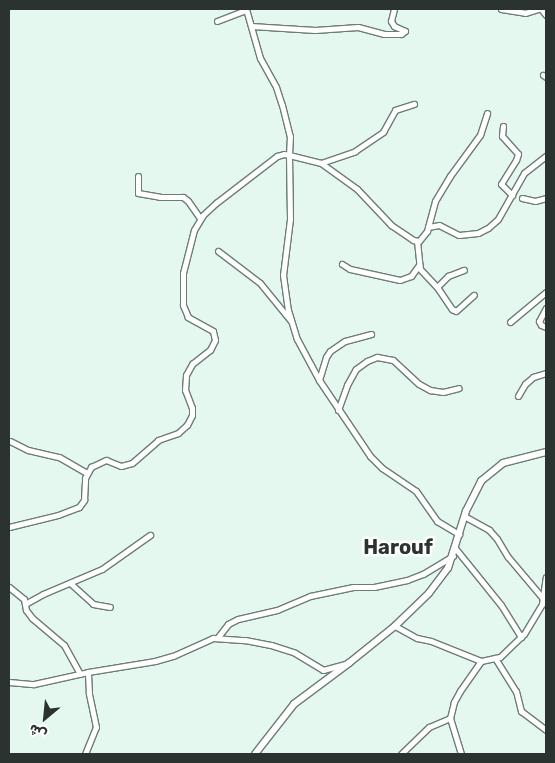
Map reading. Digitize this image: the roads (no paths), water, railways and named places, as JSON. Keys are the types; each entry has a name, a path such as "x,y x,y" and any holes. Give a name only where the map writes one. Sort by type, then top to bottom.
{"street":[{"path":"217,21 246,9 260,58 276,87 284,112 290,136 290,233 283,275 291,321 297,339 318,380 377,463 416,491 437,521 459,534"},
{"path":"251,26 315,30 358,27 384,34 401,34 405,31 394,26 391,21 394,9"},
{"path":"501,9 521,13 539,9 546,15"},
{"path":"321,163 355,151 383,132 396,110 414,104"},
{"path":"417,242 422,238 428,227 435,201 454,169 480,135 487,113"},
{"path":"503,126 502,136 518,154 501,184 512,195"},
{"path":"9,527 58,515 79,506 84,500 87,473 91,467 106,460 121,466 132,464 158,440 182,430 191,419 192,408 185,390 186,375 192,364 210,350 215,340 213,331 188,317 183,305 182,287 186,256 194,230 200,218 229,192 277,156 289,155 321,163 356,190 391,225 405,236 417,242"},
{"path":"428,227 439,225 459,235 478,233 498,219 524,173 546,156"},
{"path":"138,176 138,193 160,197 183,197 200,218"},
{"path":"522,198 535,201 546,198"},
{"path":"417,242 419,265 422,273 437,287 452,310 456,311 474,295"},
{"path":"218,251 260,283 291,321"},
{"path":"342,264 350,269 400,280 411,276 419,265"},
{"path":"437,287 448,276 464,270"},
{"path":"510,322 546,292"},
{"path":"546,308 539,321 541,325 546,327"},
{"path":"318,380 330,351 344,341 371,334"},
{"path":"338,410 347,385 356,369 367,360 377,357 393,360 419,384 430,390 443,392 459,388"},
{"path":"518,396 525,384 533,377 546,373"},
{"path":"10,441 28,450 59,457 87,473"},
{"path":"255,754 294,704 395,626 429,593 448,568 472,494 491,472 517,458 546,452"},
{"path":"464,516 489,530 498,539 508,557 531,582 544,601"},
{"path":"25,604 43,594 102,569 150,535"},
{"path":"456,548 502,605 522,637"},
{"path":"218,637 228,624 238,619 277,610 310,596 353,587 374,587 406,580 423,574 453,556"},
{"path":"395,626 417,638 432,641 481,661 495,658 509,650 529,627 530,620 544,601 546,577"},
{"path":"70,583 93,604 110,607"},
{"path":"9,588 21,595 26,610 32,618 64,644 80,674"},
{"path":"9,682 26,685 166,658 208,638 218,637 271,645 295,653 323,670 349,663"},
{"path":"495,658 516,691 521,711 546,730"},
{"path":"461,754 450,718 454,702 481,661"},
{"path":"85,754 96,727 89,693 88,672"},
{"path":"401,754 429,727 450,718"}],"district":[{"name":"Harouf","path":"398,547"}]}
